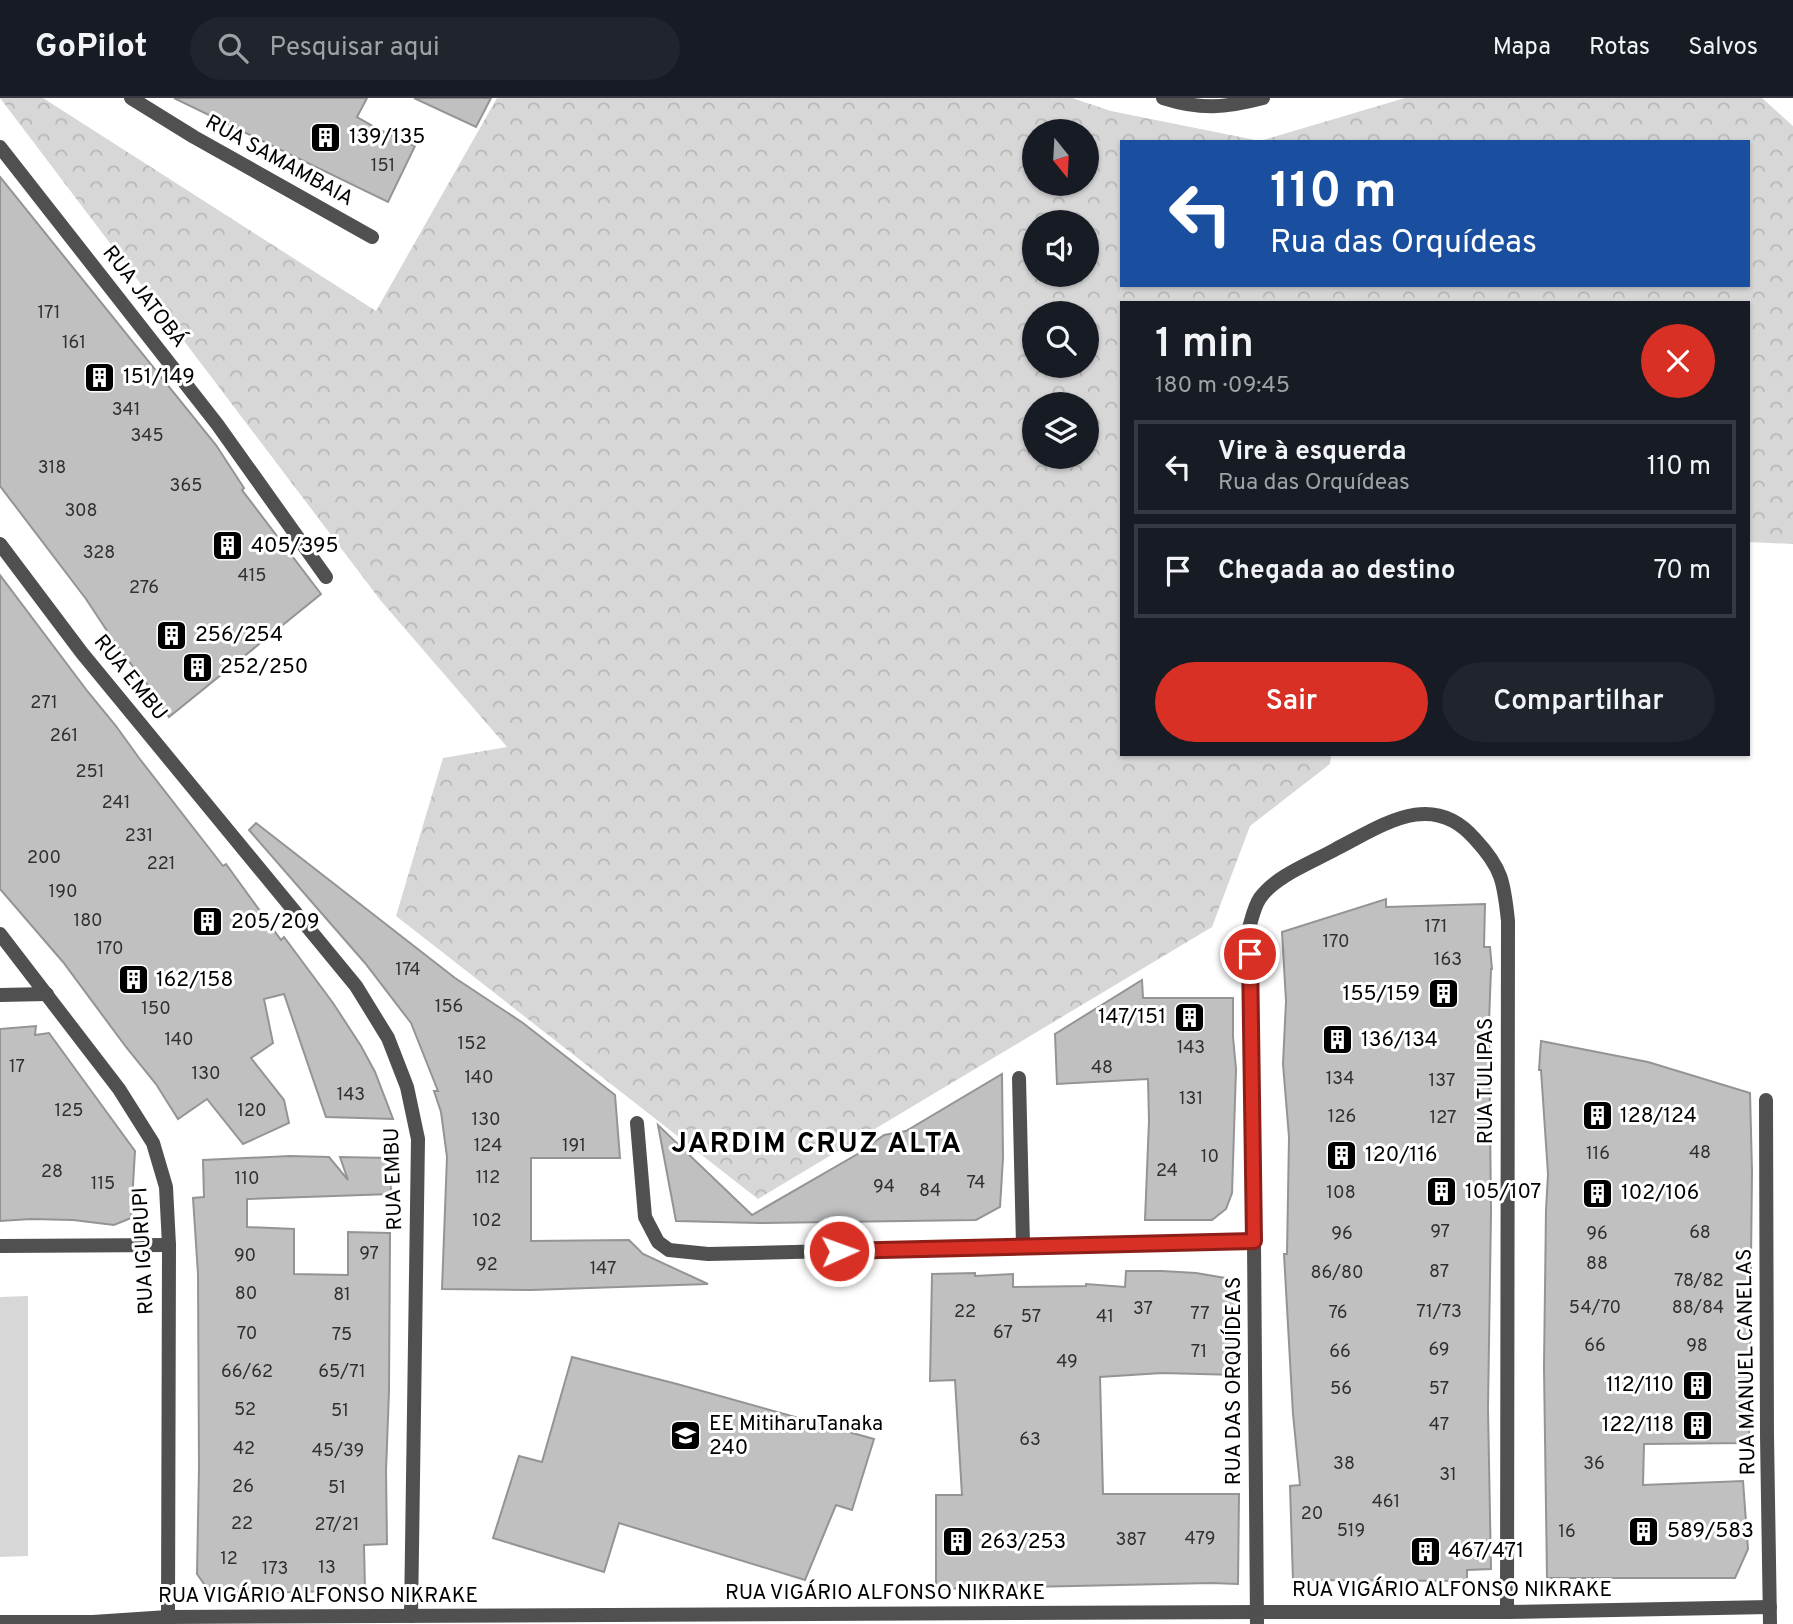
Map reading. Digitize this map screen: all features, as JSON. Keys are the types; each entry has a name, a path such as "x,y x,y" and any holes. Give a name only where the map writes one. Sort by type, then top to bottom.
{"street":[{"name":"RUA SAMAMBAIA","path":"131,98 194,137 372,237"},
{"path":"1163,98 1182,104 1212,107 1232,106 1263,98"},
{"name":"RUA JATOBÁ","path":"0,147 217,424 326,577"},
{"name":"RUA EMBU","path":"0,544 82,653 356,986 388,1038 407,1087 418,1139 411,1616"},
{"name":"RUA TULIPAS","path":"1249,928 1261,896 1279,880 1382,825 1416,814 1434,813 1452,819 1466,828 1499,870 1505,890 1508,921 1507,1612"},
{"name":"RUA DAS ORQUÍDEAS","path":"1249,928 1257,1618"},
{"name":"RUA IGURUPI","path":"0,934 119,1089 153,1143 166,1187 169,1245 168,1617"},
{"path":"0,995 47,994"},
{"path":"1020,1078 1023,1245"},
{"name":"RUA MANUEL CANELAS","path":"1766,1100 1770,1624"},
{"path":"637,1123 645,1217 657,1242 669,1250 708,1254 1254,1241"},
{"path":"0,1245 169,1245"},
{"name":"RUA VIGÁRIO ALFONSO NIKRAKE","path":"0,1622 93,1623 168,1617 411,1616 1257,1618 1770,1607"}],"green space":[{"path":"0,98 43,98 376,311 497,98 1072,98 1111,111 1255,140 1120,140 1120,287 1750,287 1750,140 1263,140 1405,98 1762,98 1793,126 1793,544 1750,542 1750,301 1120,301 1120,756 1331,756 1330,764 1250,826 1212,927 758,1199 396,916 443,758 507,747 381,601"},
{"path":"28,1296 28,1556 0,1557 0,1297"}],"building":[{"path":"174,98 367,98 357,117 415,146 388,202"},
{"path":"414,98 491,98 476,127"},
{"path":"0,177 216,445 244,488 242,490 321,594 169,717 86,599 0,486"},
{"path":"0,575 223,866 226,864 281,940 284,937 333,1003 375,1072 393,1119 326,1117 284,994 264,999 273,1043 251,1058 284,1100 289,1123 243,1144 207,1099 178,1119 156,1084 63,962 0,889"},
{"path":"256,823 455,978 523,1023 615,1095 620,1158 531,1158 531,1241 629,1240 643,1254 708,1284 531,1290 442,1289 447,1157 441,1112 434,1091 438,1091 411,1023 365,963 249,830"},
{"path":"1386,899 1386,907 1485,904 1484,947 1490,947 1492,969 1489,1022 1491,1212 1488,1408 1491,1569 1467,1570 1467,1581 1293,1580 1290,1486 1300,1485 1284,1254 1287,1254 1289,1137 1283,1064 1286,1001 1282,932"},
{"path":"1142,980 1143,998 1233,998 1236,1069 1232,1193 1226,1209 1212,1220 1145,1220 1148,1079 1057,1084 1055,1034"},
{"path":"36,1026 35,1035 49,1033 135,1151 131,1218 114,1225 73,1220 0,1221 0,1029"},
{"path":"1541,1041 1648,1062 1750,1093 1752,1171 1749,1443 1644,1444 1643,1485 1743,1481 1748,1549 1735,1578 1547,1578 1544,1367 1548,1174 1539,1070"},
{"path":"1002,1074 1003,1158 1000,1207 976,1220 760,1223 676,1221 658,1125 752,1215 861,1152 884,1135 906,1131"},
{"path":"329,1157 348,1180 340,1157 390,1158 391,1194 247,1199 247,1227 294,1229 294,1274 348,1275 348,1232 390,1233 387,1544 364,1545 365,1590 263,1593 209,1591 197,1574 198,1274 193,1198 204,1197 203,1160"},
{"path":"1126,1271 1196,1273 1225,1278 1237,1299 1237,1375 1162,1373 1100,1377 1103,1494 1239,1494 1238,1584 936,1589 936,1495 962,1495 955,1380 930,1381 932,1274 1013,1274 1013,1287 1086,1284 1125,1287"},
{"path":"572,1357 874,1439 852,1510 836,1505 805,1580 619,1523 604,1572 493,1538 519,1456 542,1462"}],"place":[{"name":"139/135","path":"326,137"},
{"name":"151/149","path":"100,377"},
{"name":"405/395","path":"228,546"},
{"name":"256/254","path":"172,635"},
{"name":"252/250","path":"197,667"},
{"name":"205/209","path":"208,922"},
{"name":"162/158","path":"133,980"},
{"name":"155/159","path":"1443,994"},
{"name":"147/151","path":"1189,1017"},
{"name":"136/134","path":"1338,1040"},
{"name":"128/124","path":"1597,1116"},
{"name":"120/116","path":"1342,1155"},
{"name":"105/107","path":"1442,1192"},
{"name":"102/106","path":"1598,1193"},
{"name":"112/110","path":"1697,1385"},
{"name":"122/118","path":"1697,1425"},
{"name":"EE MitiharuTanaka 240","path":"686,1436"},
{"name":"589/583","path":"1644,1531"},
{"name":"263/253","path":"957,1542"},
{"name":"467/471","path":"1425,1551"}],"district":[{"name":"JARDIM CRUZ ALTA","path":"817,1145"}],"route":[{"path":"839,1251 1254,1241 1250,954"}]}
